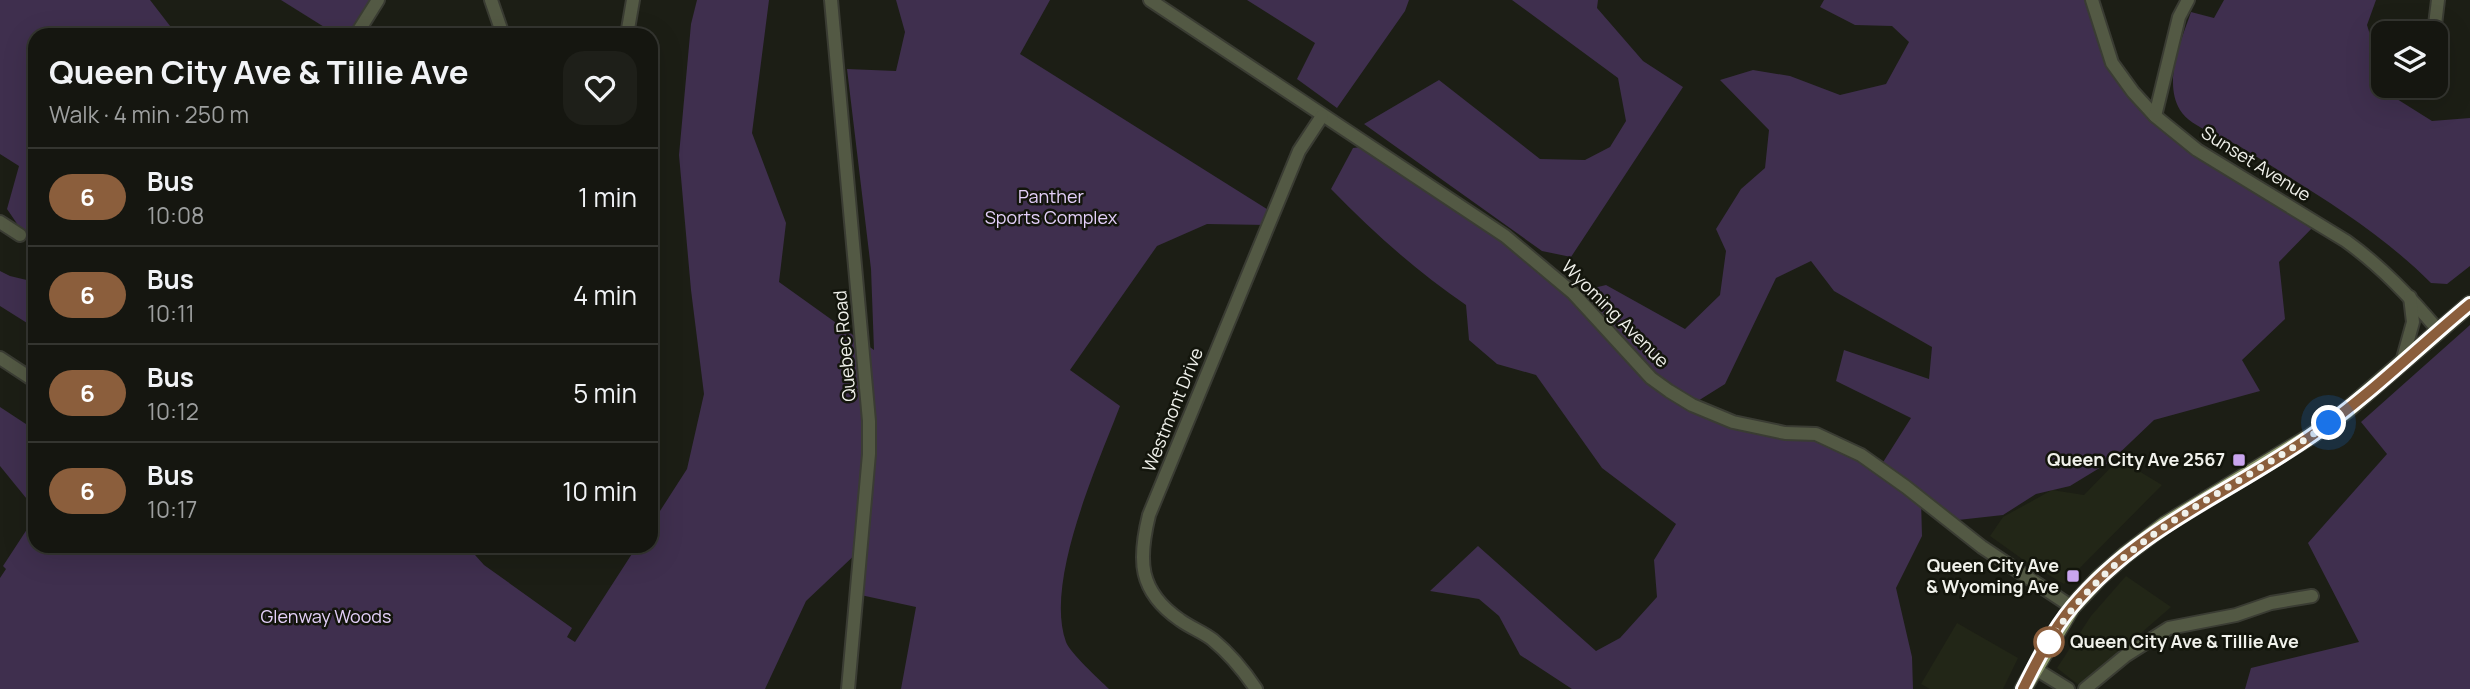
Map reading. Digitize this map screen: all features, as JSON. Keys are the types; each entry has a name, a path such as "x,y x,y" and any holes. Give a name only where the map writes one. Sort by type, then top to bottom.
{"main road":[{"path":"2023,689 2072,607 2099,578 2146,539 2311,436 2346,411 2470,304"}],"street":[{"path":"360,28 378,0"},
{"path":"491,0 501,28"},
{"path":"628,28 633,0"},
{"name":"Quebec Road","path":"831,0 869,421 869,454 848,689"},
{"name":"Wyoming Avenue","path":"1150,0 1505,236 1573,293 1651,378 1669,391 1733,422 1785,433 1816,434 1861,455 1982,547 2072,607"},
{"name":"Sunset Avenue","path":"2092,0 2112,63 2155,116 2197,150 2346,241 2388,274 2438,330"},
{"path":"2155,116 2179,17 2188,0"},
{"path":"2435,21 2438,0"},
{"name":"Westmont Drive","path":"1256,689 1225,651 1200,631 1177,618 1158,599 1146,580 1141,555 1149,515 1267,225 1299,151 1322,116"},
{"path":"0,222 20,235"},
{"path":"2402,362 2413,322 2410,296"},
{"path":"0,358 28,376"},
{"path":"2085,689 2125,656 2169,628 2236,615 2271,603 2312,596"},
{"path":"2034,667 2068,689"}],"shaded area":[{"path":"2119,459 2162,485 2064,584 1990,536 2003,517 2052,490 2084,495"},
{"path":"2126,576 2171,607 2080,686 2057,668 2091,616"},
{"path":"1957,623 2018,658 2003,689 1930,689 1921,684"}],"green space":[{"path":"0,0 150,0 172,28 28,28 28,240 7,209 19,166 0,154"},
{"path":"281,0 378,0 360,28 326,28"},
{"path":"697,0 769,0 752,133 786,223 779,282 874,350 871,269 847,69 896,71 905,32 896,0 1050,0 1020,54 1273,213 1267,225 1207,224 1157,246 1070,370 1120,406 1076,523 1062,588 1061,617 1066,642 1109,689 901,689 916,607 856,594 860,550 806,601 765,689 0,689 0,578 6,569 3,566 28,528 28,553 473,553 484,565 572,628 567,637 575,642 632,553 658,553 658,514 687,469 704,394 691,290 679,155 691,24"},
{"path":"1247,0 1409,0 1405,11 1337,108 1297,79 1315,43"},
{"path":"1512,0 1598,0 1597,8 1643,61 1683,87 1571,257 1542,251 1364,124 1439,80 1540,159 1585,160 1610,147 1626,121 1618,78"},
{"path":"1824,0 2092,0 2102,37 2154,116 2317,223 2279,262 2285,319 2242,360 2260,391 2154,420 2111,461 2070,486 2036,494 2003,515 1949,521 1921,500 1922,536 1896,588 1912,657 1913,689 1572,689 1520,655 1499,616 1479,599 1430,591 1478,546 1596,651 1620,638 1657,597 1654,560 1676,524 1602,468 1536,375 1497,364 1469,340 1466,305 1396,250 1331,189 1353,148 1369,146 1505,236 1573,293 1606,285 1685,329 1720,295 1726,251 1716,229 1741,189 1765,168 1769,130 1720,80 1753,70 1790,76 1840,95 1886,84 1909,42 1892,26 1855,25 1820,7","holes":["1811,261 1834,291 1932,347 1929,379 1844,350 1836,381 1911,418 1880,467 1805,433 1712,414 1693,404 1725,384 1776,278"]},
{"path":"2224,0 2376,0 2367,25 2371,38 2371,98 2395,98 2432,121 2470,118 2470,266 2447,284 2431,283 2388,245 2342,211 2244,149 2185,117 2175,99 2175,61 2191,12 2214,18"},
{"path":"0,271 28,280 28,324 0,306"},
{"path":"2470,325 2470,689 2245,689 2251,668 2359,642 2308,543 2387,454 2361,422"},
{"path":"0,407 28,425 28,500 0,466"}],"bus line":[{"name":"6","path":"2023,689 2072,607 2125,555 2166,524 2311,436 2346,411 2470,304"}],"place":[{"name":"Queen City Ave 2567","path":"2239,460"},
{"name":"Queen City Ave & Wyoming Ave","path":"2073,576"},
{"name":"Queen City Ave & Tillie Ave","path":"2049,642"}],"route":[{"path":"2049,642 2072,607 2125,555 2166,524 2329,423"}],"park label":[{"name":"Panther Sports Complex","path":"1051,207"},
{"name":"Glenway Woods","path":"326,617"}]}
